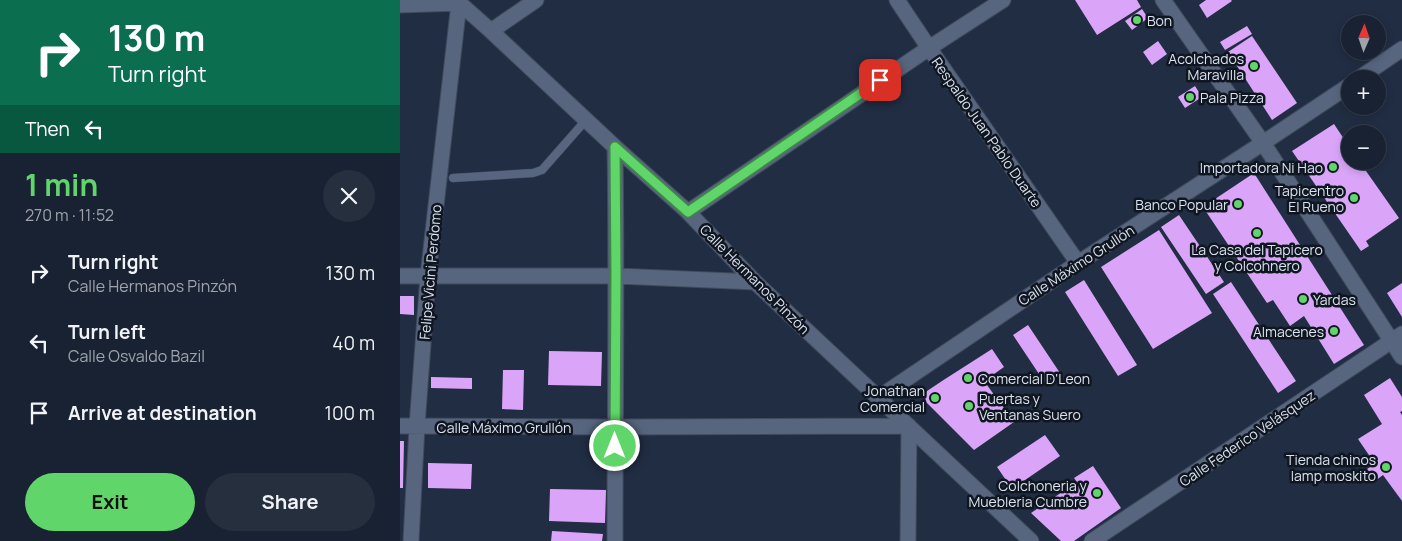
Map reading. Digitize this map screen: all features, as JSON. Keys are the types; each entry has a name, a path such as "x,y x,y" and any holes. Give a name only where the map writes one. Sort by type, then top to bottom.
{"street":[{"path":"490,31 536,0"},
{"name":"Respaldo Juan Pablo Duarte","path":"897,0 928,48 1078,263"},
{"path":"688,212 928,48 1003,0"},
{"path":"1163,0 1397,338 1402,357"},
{"path":"400,6 457,2"},
{"name":"Calle Hermanos Pinzón","path":"457,2 688,212 755,282 1031,541"},
{"name":"Felipe Vicini Perdomo","path":"411,541 428,276 457,2"},
{"path":"1371,70 1402,49"},
{"name":"Calle Máximo Grullón","path":"878,398 1078,263 1341,90"},
{"path":"615,147 615,541"},
{"path":"400,276 616,276 755,282"},
{"name":"Calle Federico Velásquez","path":"1092,541 1397,338"},
{"name":"Calle Máximo Grullón","path":"400,426 615,428 909,426"},
{"path":"908,541 909,426"}],"lane":[{"path":"453,178 533,173 542,170 586,120"}],"building":[{"path":"1075,0 1137,0 1141,7 1097,35"},
{"path":"1206,0 1232,1 1207,18 1199,5"},
{"name":"Bon","path":"1142,9 1148,18 1132,30 1125,21"},
{"path":"1247,26 1252,34 1225,50 1220,42"},
{"path":"1252,36 1297,103 1272,120 1228,52"},
{"path":"1158,41 1167,54 1152,65 1143,52"},
{"name":"Pala Pizza","path":"1195,86 1202,97 1185,108 1178,97"},
{"path":"1334,124 1341,134 1341,170 1365,170 1399,218 1366,241 1369,246 1361,251 1292,151"},
{"path":"1254,173 1364,345 1334,364 1304,316 1290,326 1273,300 1267,303 1203,207"},
{"path":"1179,215 1224,282 1206,294 1161,227"},
{"path":"1159,230 1212,313 1153,349 1101,267"},
{"path":"1084,280 1137,365 1118,376 1065,292"},
{"path":"1231,282 1296,381 1278,393 1213,294"},
{"path":"1402,283 1402,317 1387,293"},
{"path":"400,296 414,296 414,315 400,314"},
{"path":"1028,325 1060,373 1045,383 1013,335"},
{"path":"992,349 1004,367 984,381 1014,422 974,450 926,402 925,395 927,391"},
{"path":"549,351 602,352 601,386 548,385"},
{"path":"503,370 524,370 523,410 502,409"},
{"path":"431,377 472,378 472,389 431,388"},
{"path":"1390,378 1402,397 1402,411 1400,412 1402,415 1402,501 1383,475 1375,481 1367,469 1375,464 1358,439 1382,424 1364,395"},
{"path":"1045,435 1060,456 1012,489 997,467"},
{"path":"400,441 404,441 403,488 400,488"},
{"path":"428,463 472,464 471,489 428,488"},
{"path":"1093,466 1121,508 1074,541 1061,541 1031,513 1077,482 1074,478"},
{"path":"550,489 606,490 605,523 549,521"},
{"path":"552,531 603,534 602,541 551,541"}],"place":[{"name":"Bon","path":"1137,20"},
{"name":"Acolchados Maravilla","path":"1254,66"},
{"name":"Pala Pizza","path":"1190,97"},
{"name":"Importadora Ni Hao","path":"1333,167"},
{"name":"Tapicentro El Rueno","path":"1354,198"},
{"name":"Banco Popular","path":"1238,204"},
{"name":"La Casa del Tapicero y Colcohnero","path":"1257,233"},
{"name":"Yardas","path":"1303,299"},
{"name":"Almacenes","path":"1334,331"},
{"name":"Comercial D'Leon","path":"968,378"},
{"name":"Jonathan Comercial","path":"935,398"},
{"name":"Puertas y Ventanas Suero","path":"969,406"},
{"name":"Tienda chinos lamp moskito","path":"1386,467"},
{"name":"Colchoneria y Muebleria Cumbre","path":"1097,493"}],"route":[{"path":"615,446 615,147 688,212 880,80"}]}
